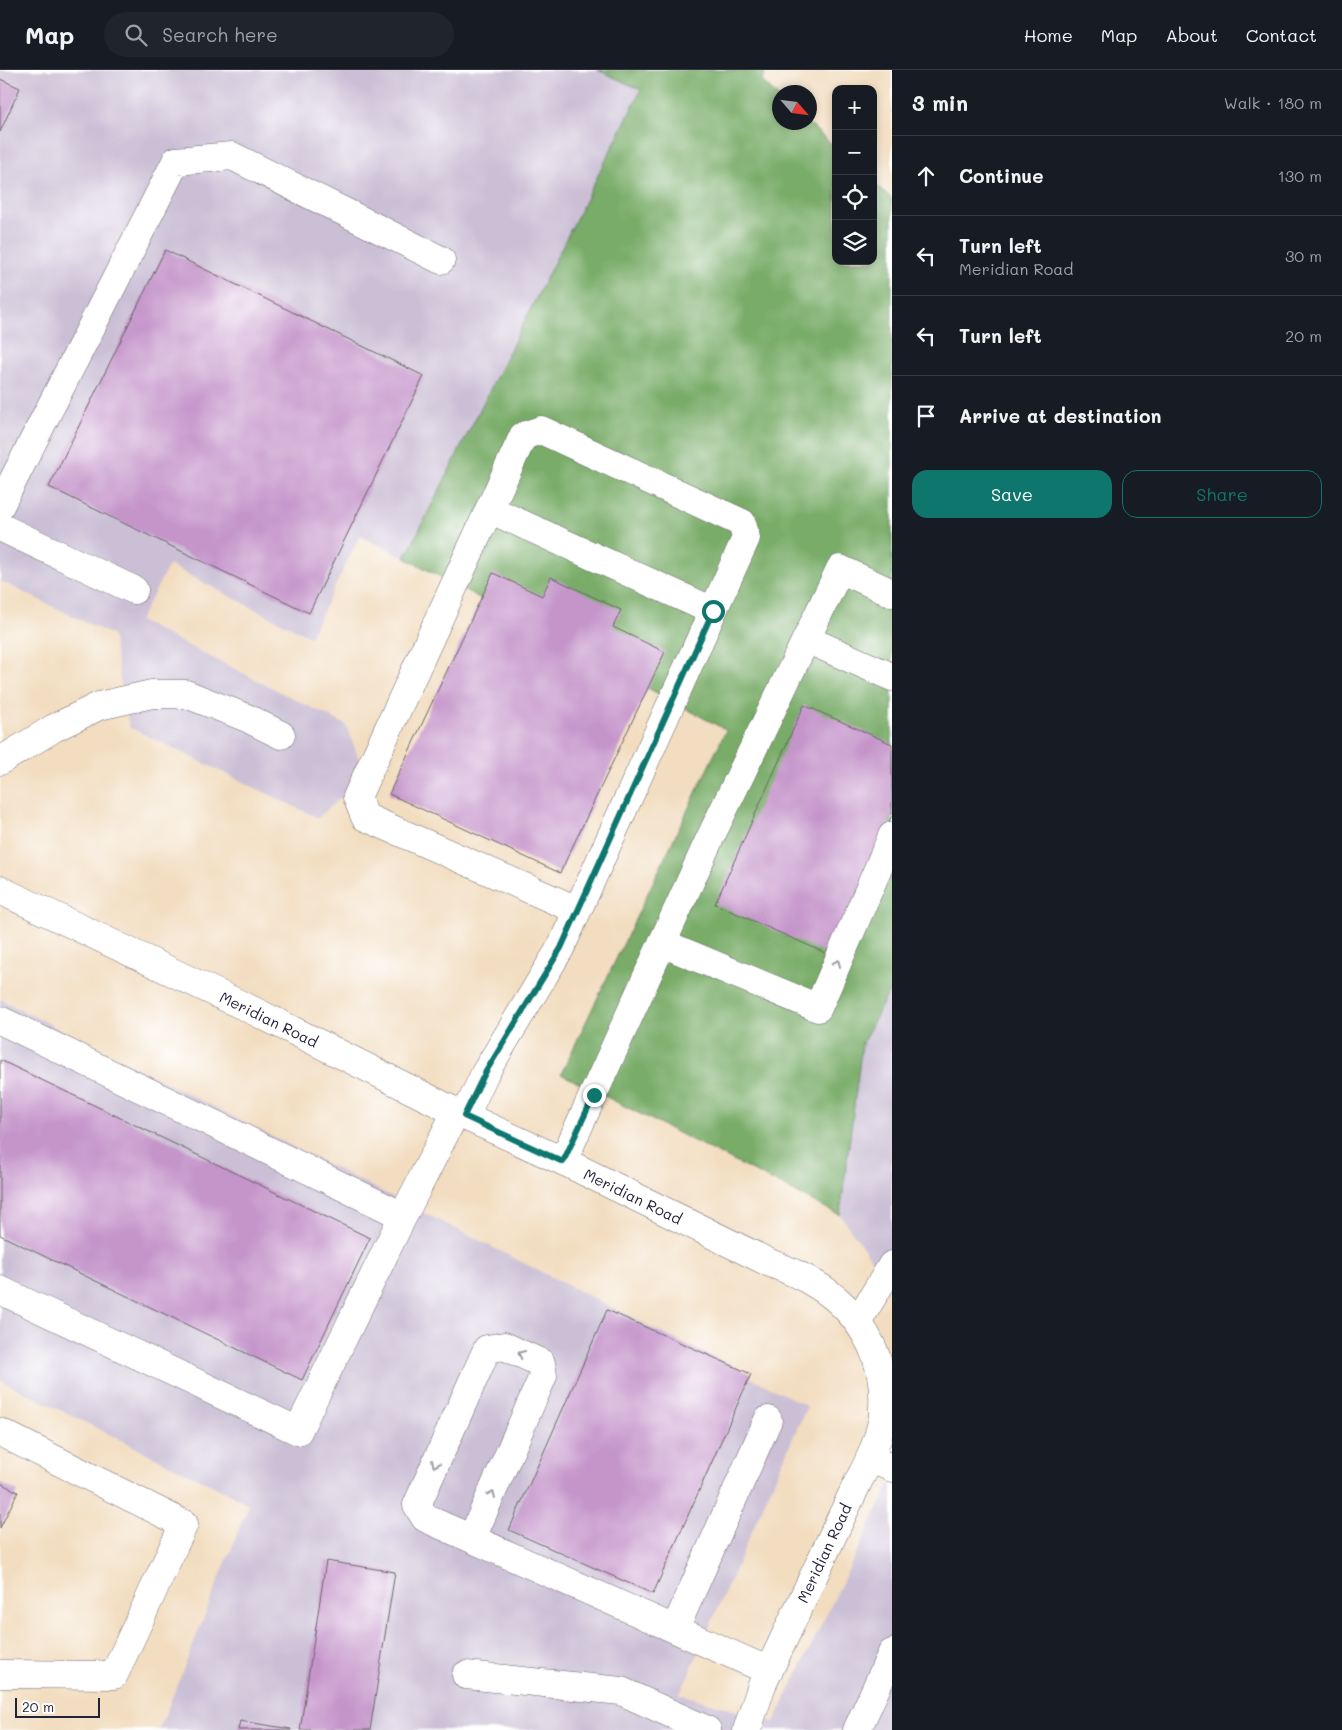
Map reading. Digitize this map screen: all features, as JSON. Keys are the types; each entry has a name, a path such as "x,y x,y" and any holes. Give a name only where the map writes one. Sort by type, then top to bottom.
{"street":[{"path":"0,506 176,161 232,156 441,260"},
{"path":"0,1290 298,1431 403,1216 460,1114 561,948 746,538 742,523 541,430 523,436 357,797 365,818 578,910"},
{"path":"489,509 713,611"},
{"path":"0,527 134,590"},
{"path":"563,1162 710,838 840,569 892,593"},
{"path":"806,639 892,677"},
{"path":"0,761 54,728 98,706 152,694 186,694 247,718 281,735"},
{"path":"662,943 818,1008 892,836"},
{"name":"Meridian Road","path":"0,890 254,1011 460,1114 770,1263 800,1275 837,1300 858,1321 868,1336 879,1364 884,1394 882,1463 858,1482 769,1671 747,1730"},
{"path":"0,1020 403,1216"},
{"path":"858,1321 892,1265"},
{"path":"472,1538 543,1376 540,1363 504,1346 488,1349 417,1505 425,1518 769,1671"},
{"path":"675,1629 768,1420"},
{"path":"0,1432 184,1524 114,1675 0,1674"},
{"path":"857,1730 892,1653"},
{"path":"466,1675 621,1691 707,1730"}],"shaded area":[{"path":"0,70 598,70 641,90 405,558 360,536 310,637 169,565 139,621 346,725 365,775 318,818 129,727 112,635 0,581"},
{"path":"892,986 892,1288 840,1215 862,1044"},
{"path":"0,999 807,1406 680,1694 774,1722 892,1480 892,1730 159,1730 249,1504 0,1380"}],"green space":[{"path":"598,70 766,70 762,81 772,90 772,130 816,130 832,144 832,265 877,265 877,186 892,199 892,986 862,1044 840,1215 561,1074 726,730 405,558 641,90"}],"building":[{"path":"0,79 20,88 0,132"},
{"path":"165,250 424,376 309,613 49,487"},
{"path":"493,573 542,596 551,577 621,610 613,627 665,652 560,873 389,794"},
{"path":"804,705 892,744 892,815 830,955 715,904"},
{"path":"0,1060 370,1238 302,1380 0,1235"},
{"path":"607,1310 751,1374 653,1594 509,1530"},
{"path":"0,1483 18,1492 0,1528"},
{"path":"326,1561 395,1572 370,1730 300,1730"},
{"path":"240,1721 291,1729 291,1730 238,1730"}],"route":[{"path":"594,1095 563,1162 464,1116 485,1073 561,948 713,611"}]}
